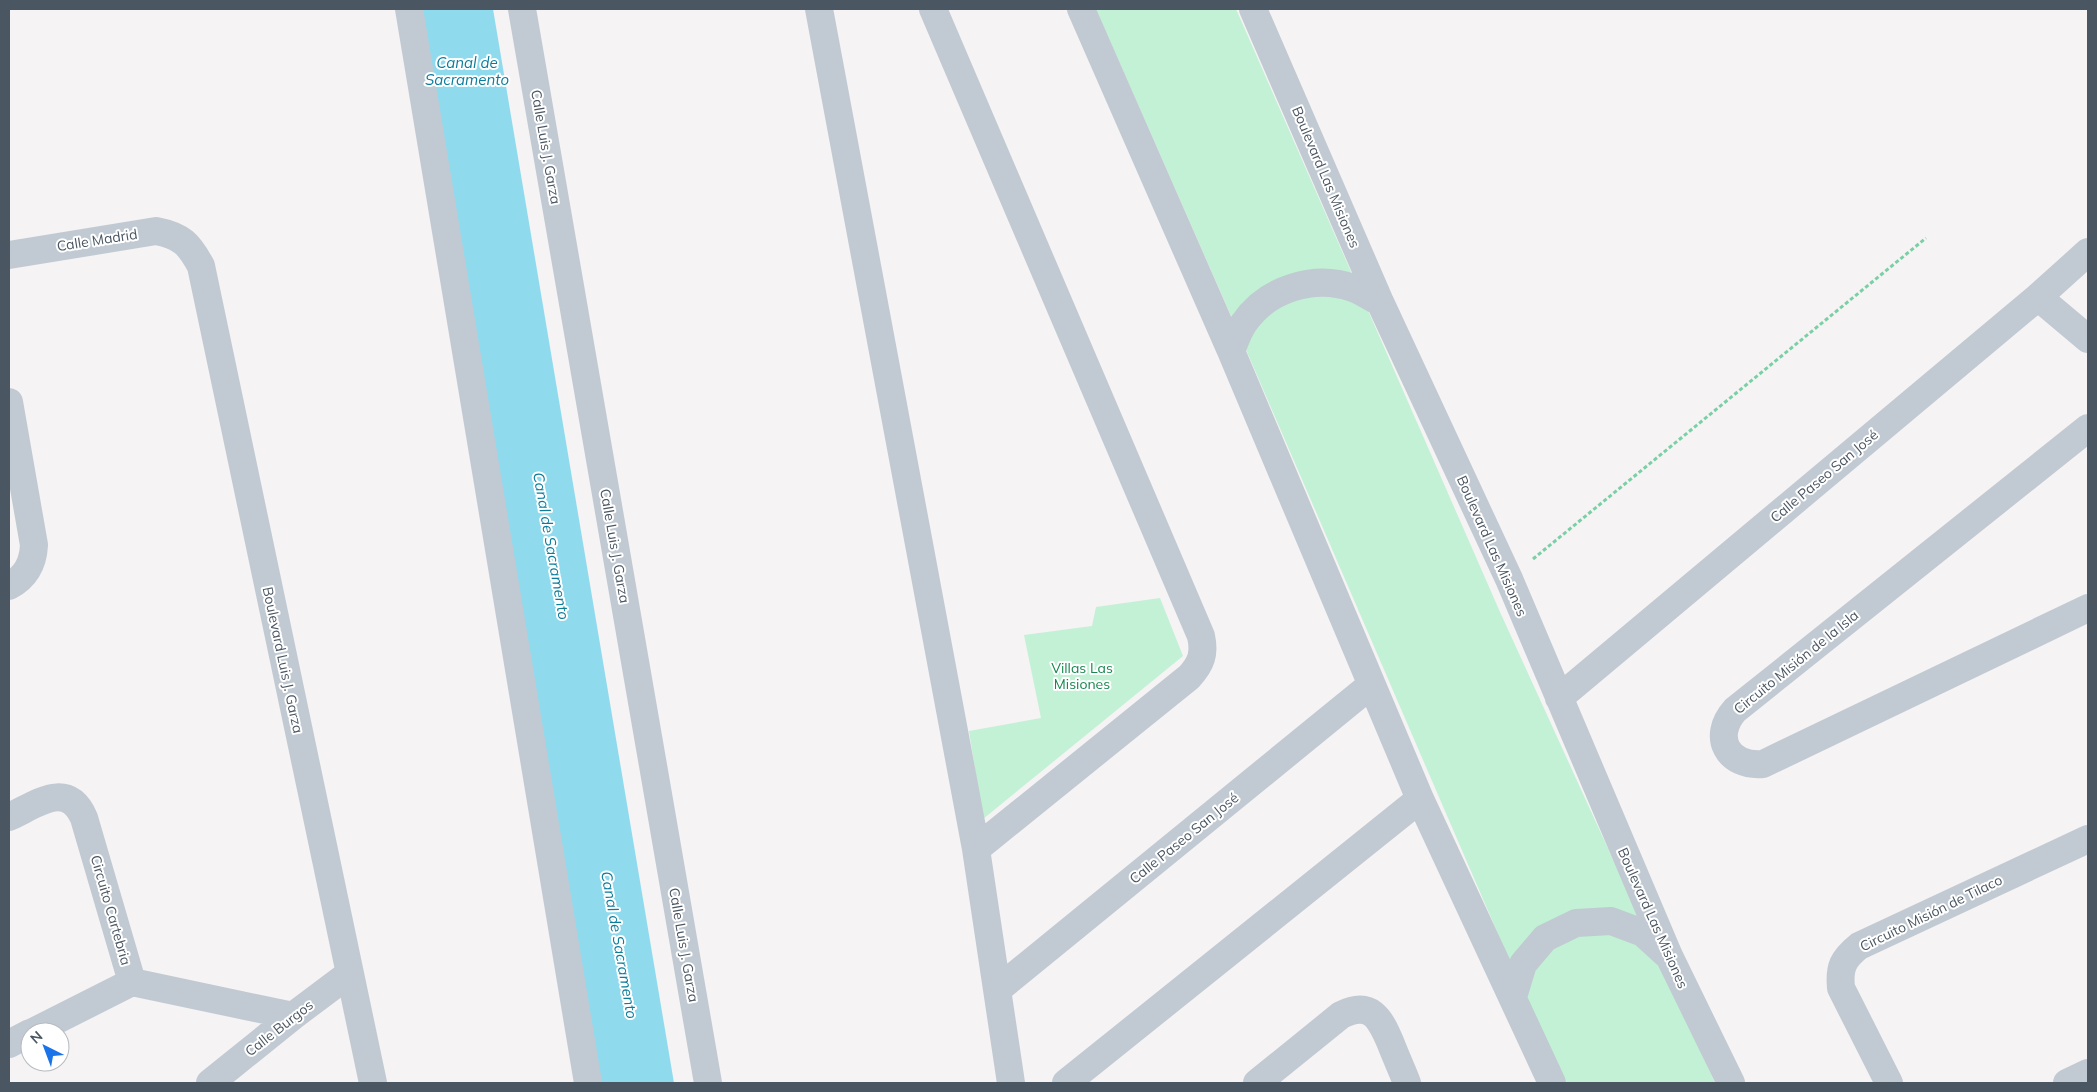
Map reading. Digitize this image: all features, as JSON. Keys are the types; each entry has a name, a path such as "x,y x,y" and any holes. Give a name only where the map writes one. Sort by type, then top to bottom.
{"street":[{"path":"409,9 588,1083"},
{"name":"Calle Luis J. Garza","path":"522,9 708,1083"},
{"path":"819,9 976,849 1011,1083"},
{"path":"933,9 1202,636 1204,648 1198,667 1189,677 976,849"},
{"path":"1081,9 1231,351 1420,799 1552,1083"},
{"name":"Boulevard Las Misiones","path":"1253,9 1380,302 1509,579 1669,956 1732,1083"},
{"name":"Calle Madrid","path":"9,254 156,231 171,234 184,241"},
{"name":"Boulevard Luis J. Garza","path":"184,241 193,251 201,266 373,1083"},
{"name":"Calle Paseo San José","path":"1559,698 2038,297 2088,252"},
{"path":"1231,351 1244,323 1265,301 1292,286 1323,282 1330,283 1353,288 1380,302"},
{"path":"2038,297 2088,339"},
{"path":"9,402 34,545 33,559 28,569 21,578 9,586"},
{"name":"Circuito Misión de la Isla","path":"2088,428 1735,710 1728,718 1725,726 1724,737 1728,749 1733,757 1742,763 1751,765 1763,764 2088,608"},
{"name":"Calle Paseo San José","path":"997,990 1371,685"},
{"name":"Circuito Cartebria","path":"9,817 53,797 62,796 78,806 84,818 132,982 53,1022"},
{"path":"1066,1083 1420,799"},
{"name":"Circuito Misión de Tilaco","path":"1889,1083 1841,988 1840,974 1843,964 1850,954 1859,946 2088,839"},
{"path":"1512,997 1523,964 1528,958 1546,938 1576,923 1611,920 1643,933 1669,956"},
{"name":"Calle Burgos","path":"210,1083 293,1016 349,974"},
{"path":"132,982 293,1016"},
{"path":"1257,1083 1341,1015 1353,1009 1366,1010 1374,1014 1382,1023 1407,1083"},
{"path":"2067,1083 2088,1073"}],"path":[{"path":"1509,579 1926,238"}],"green space":[{"path":"1096,9 1236,9 1500,612 1715,1083 1567,1083 1527,1001 1247,352"},
{"name":"Villas Las Misiones","path":"1160,598 1183,656 983,819 969,731 1041,718 1024,635 1092,626 1096,607"}],"water":[{"name":"Canal de Sacramento","path":"419,9 493,9 674,1083 600,1083"}]}
